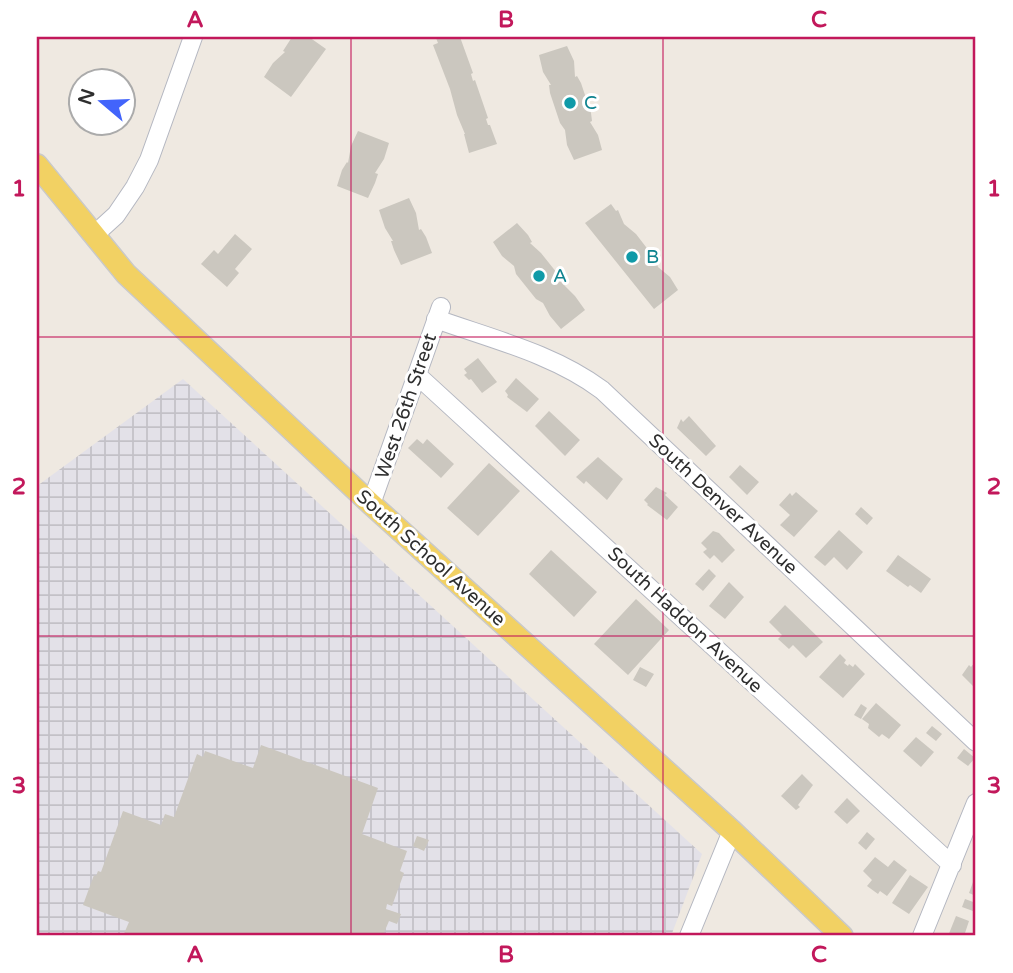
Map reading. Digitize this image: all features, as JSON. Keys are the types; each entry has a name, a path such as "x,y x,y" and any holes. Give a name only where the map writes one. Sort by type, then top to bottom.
{"main road":[{"name":"South School Avenue","path":"37,165 127,274 371,504 732,831 842,936"}],"street":[{"path":"94,235 116,215 149,160 193,37"},
{"name":"West 26th Street","path":"371,504 438,313"},
{"name":"South Denver Avenue","path":"438,313 550,360 586,378 602,390 976,742"},
{"name":"South Haddon Avenue","path":"417,374 952,865"},
{"path":"922,936 976,803"},
{"path":"689,936 732,831"}],"shaded area":[{"path":"183,379 702,854 671,936 37,936 37,486"}],"building":[{"path":"292,37 309,37 326,49 291,97 264,77 273,63 285,52 283,51"},
{"path":"438,37 460,37 488,118 488,125 497,144 469,153 450,89 433,45 438,43"},
{"name":"C","path":"567,46 574,61 575,77 577,76 581,83 591,113 590,122 598,135 602,150 574,160 539,55"},
{"path":"358,131 389,143 384,159 375,173 378,174 368,198 337,186"},
{"path":"409,198 416,213 419,230 421,229 426,237 432,253 401,265 379,210"},
{"name":"B","path":"611,204 678,290 654,309 585,223"},
{"name":"A","path":"517,223 585,310 561,329 493,242"},
{"path":"235,234 252,249 235,269 239,273 227,287 201,264 214,250 218,254"},
{"path":"478,358 497,382 482,393 471,379 464,375 467,373 464,369"},
{"path":"516,378 539,399 527,412 507,397 505,391"},
{"path":"549,411 580,440 565,456 535,426"},
{"path":"689,416 716,446 706,456 677,428 681,419 683,422"},
{"path":"417,439 423,444 427,439 454,464 441,478 408,448"},
{"path":"598,457 623,479 607,500 586,481 584,484 576,477"},
{"path":"489,463 520,491 478,536 447,508"},
{"path":"740,465 759,482 747,495 729,477"},
{"path":"656,487 667,493 665,495 678,507 667,520 644,500"},
{"path":"796,492 818,511 794,537 780,525 790,515 779,505 790,493 792,496"},
{"path":"861,507 873,518 867,525 855,514"},
{"path":"839,530 863,552 847,570 834,557 825,566 814,557"},
{"path":"713,531 719,533 735,550 722,563 714,555 710,559 703,552 707,549 701,543"},
{"path":"551,550 597,592 574,617 529,574"},
{"path":"898,555 931,579 921,593 886,571"},
{"path":"709,569 716,576 703,591 695,584"},
{"path":"729,582 744,597 725,619 709,606"},
{"path":"636,599 669,630 628,675 594,644"},
{"path":"785,605 823,642 806,658 793,645 789,649 778,639 782,635 769,622"},
{"path":"840,654 846,660 844,663 853,667 855,664 865,674 843,698 819,677"},
{"path":"976,661 976,689 962,675 969,665 971,667"},
{"path":"640,667 654,674 646,687 633,680"},
{"path":"876,703 901,725 889,739 882,734 879,737 862,719"},
{"path":"861,704 867,708 861,719 854,715"},
{"path":"932,726 942,734 936,741 926,733"},
{"path":"916,737 934,752 921,767 903,751"},
{"path":"261,745 378,788 362,834 407,851 400,871 404,873 392,906 387,904 386,909 401,914 397,924 389,921 383,935 376,933 375,936 123,936 129,922 83,905 94,875 96,876 98,871 101,872 123,811 161,825 165,814 174,817 197,754 203,757 205,751 253,768"},
{"path":"964,749 975,758 968,766 957,758"},
{"path":"802,774 813,785 796,810 781,796"},
{"path":"847,798 860,811 847,824 834,812"},
{"path":"867,832 875,839 866,850 858,843"},
{"path":"417,836 429,840 424,851 413,846"},
{"path":"875,857 888,867 894,860 907,870 887,896 880,891 878,894 867,886 872,880 863,871"},
{"path":"976,874 976,896 969,893"},
{"path":"910,875 928,887 909,914 892,903"},
{"path":"965,899 976,903 973,911 962,907"},
{"path":"956,916 969,921 964,936 948,936"}],"place":[{"name":"C","path":"570,103"},
{"name":"B","path":"632,257"},
{"name":"A","path":"539,276"}]}
